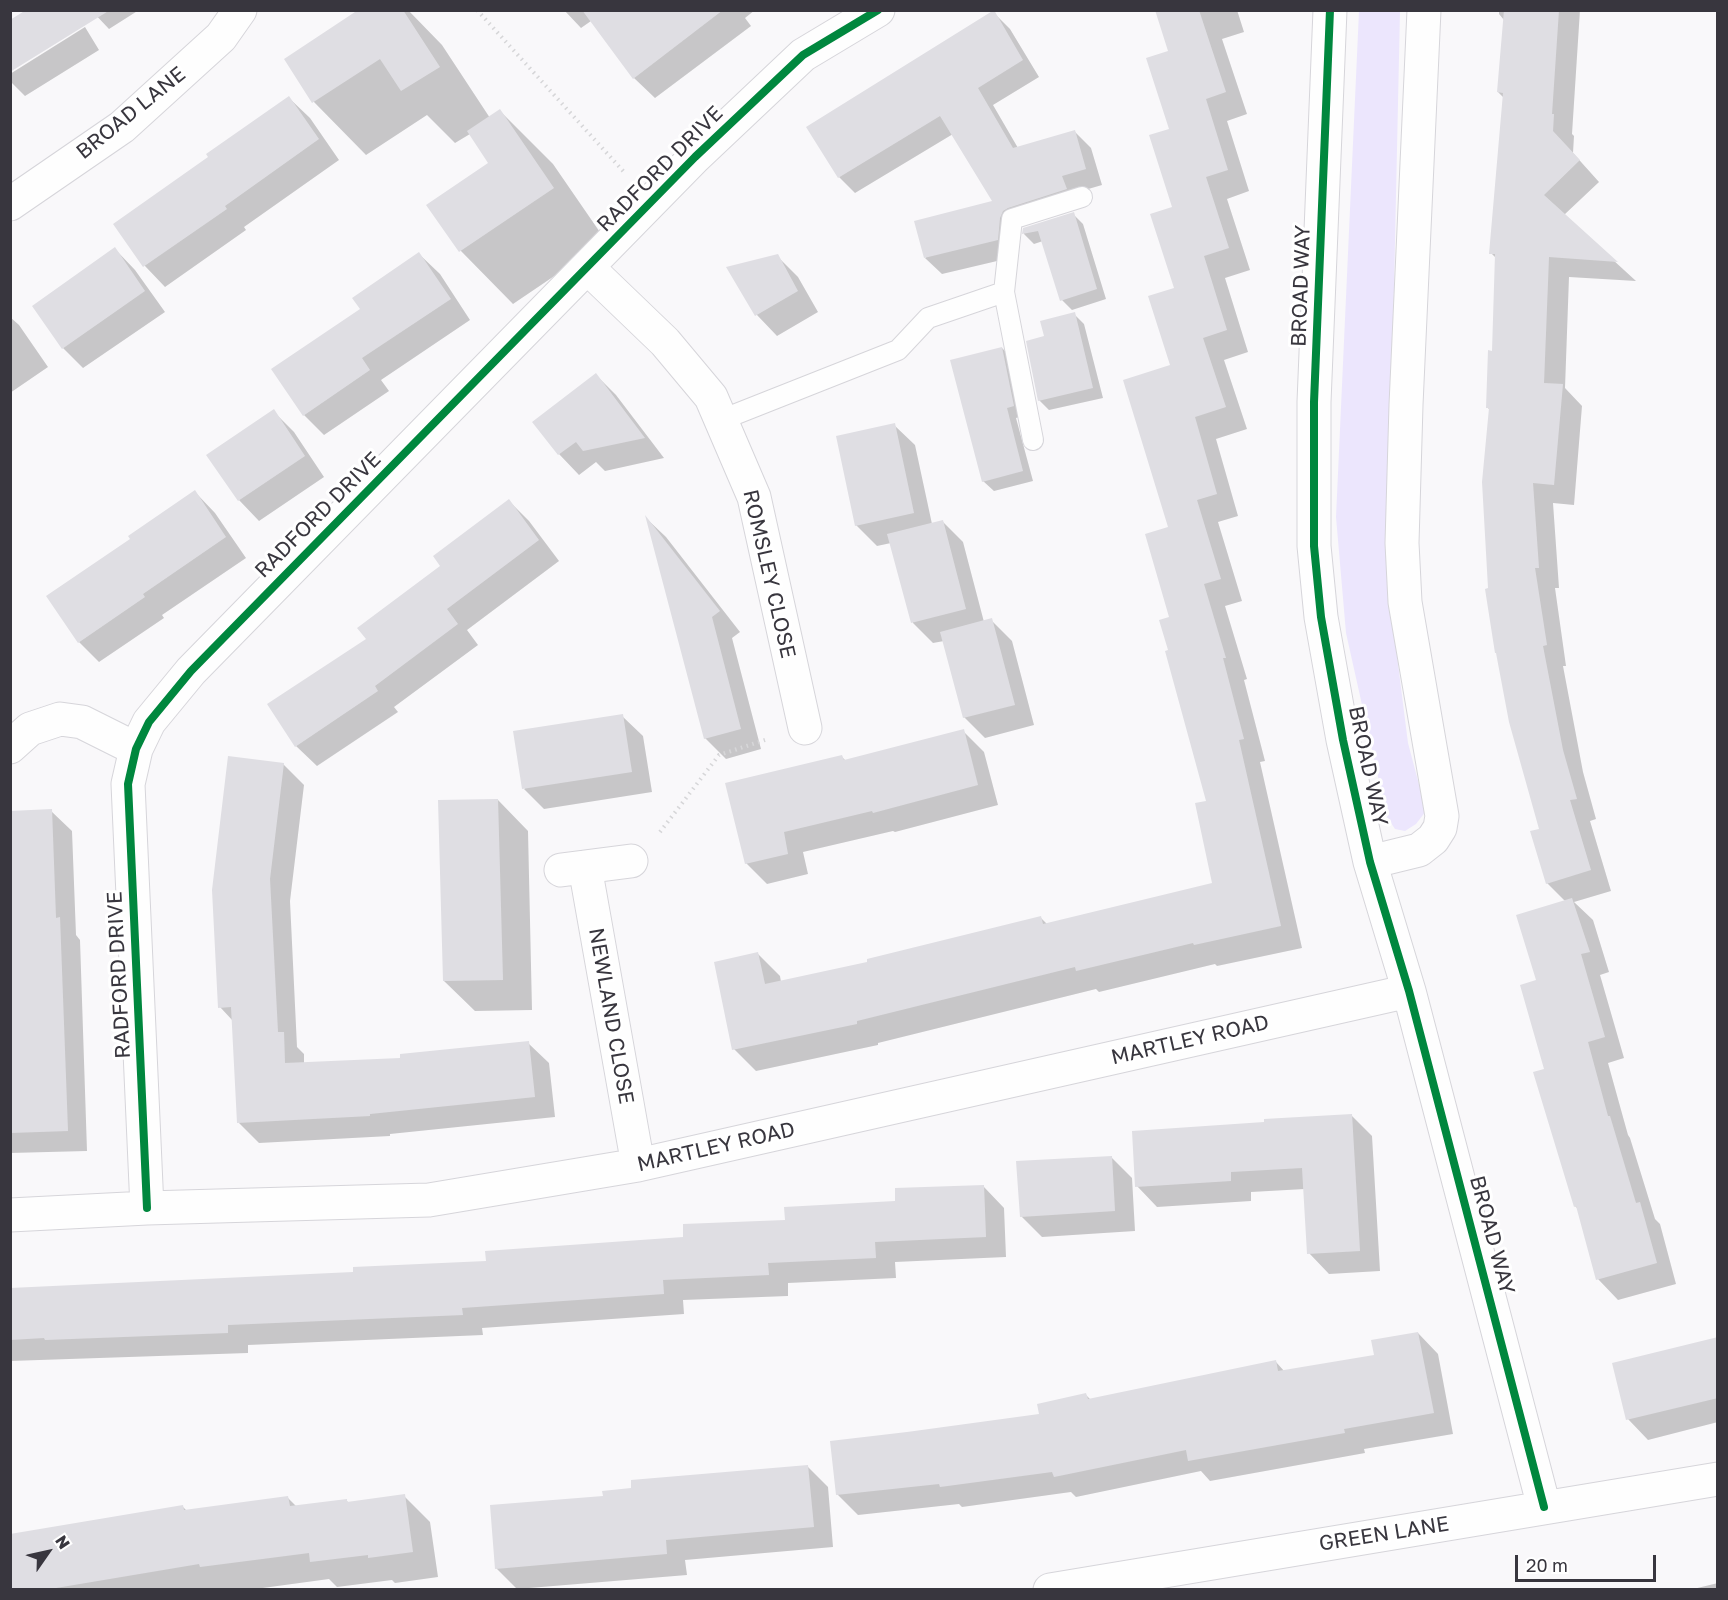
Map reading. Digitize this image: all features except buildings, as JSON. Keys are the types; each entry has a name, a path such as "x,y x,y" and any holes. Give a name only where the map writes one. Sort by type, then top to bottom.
{"street":[{"name":"BROAD LANE","path":"10,204 122,127 221,37 240,10"},
{"name":"RADFORD DRIVE","path":"147,1208 128,784 136,749 149,722 190,671 695,157 803,55 878,10"},
{"name":"BROAD WAY","path":"1330,10 1314,402 1314,546 1321,617 1342,740 1370,862 1409,991 1544,1507"},
{"path":"1370,862 1419,850 1433,839 1440,828 1442,816 1406,602 1402,543 1424,10"},
{"name":"ROMSLEY CLOSE","path":"588,268 664,342 711,398 754,497 782,688 805,728"},
{"path":"10,747 30,729 60,718 82,722 136,749"},
{"name":"NEWLAND CLOSE","path":"631,861 573,868 638,1165"},
{"name":"MARTLEY ROAD","path":"10,1215 147,1208 429,1200 638,1165 1409,991"},
{"name":"GREEN LANE","path":"1050,1590 1718,1479"}],"lane":[{"path":"1033,440 1004,292 1012,219 1082,197"},
{"path":"721,420 898,350 928,318 1004,292"}],"path":[{"path":"477,10 651,201"},
{"path":"631,861 627,842 658,835 719,755 805,728"}],"shaded area":[{"path":"1359,11 1400,11 1390,601 1408,743 1426,811 1416,824 1405,831 1395,829 1387,817 1346,633 1336,517"}],"cycle path":[{"path":"147,1208 128,784 136,749 149,722 191,671 695,157 803,55 878,10"},
{"path":"1330,10 1314,402 1314,546 1321,617 1343,740 1370,862 1409,991 1544,1507"}]}
